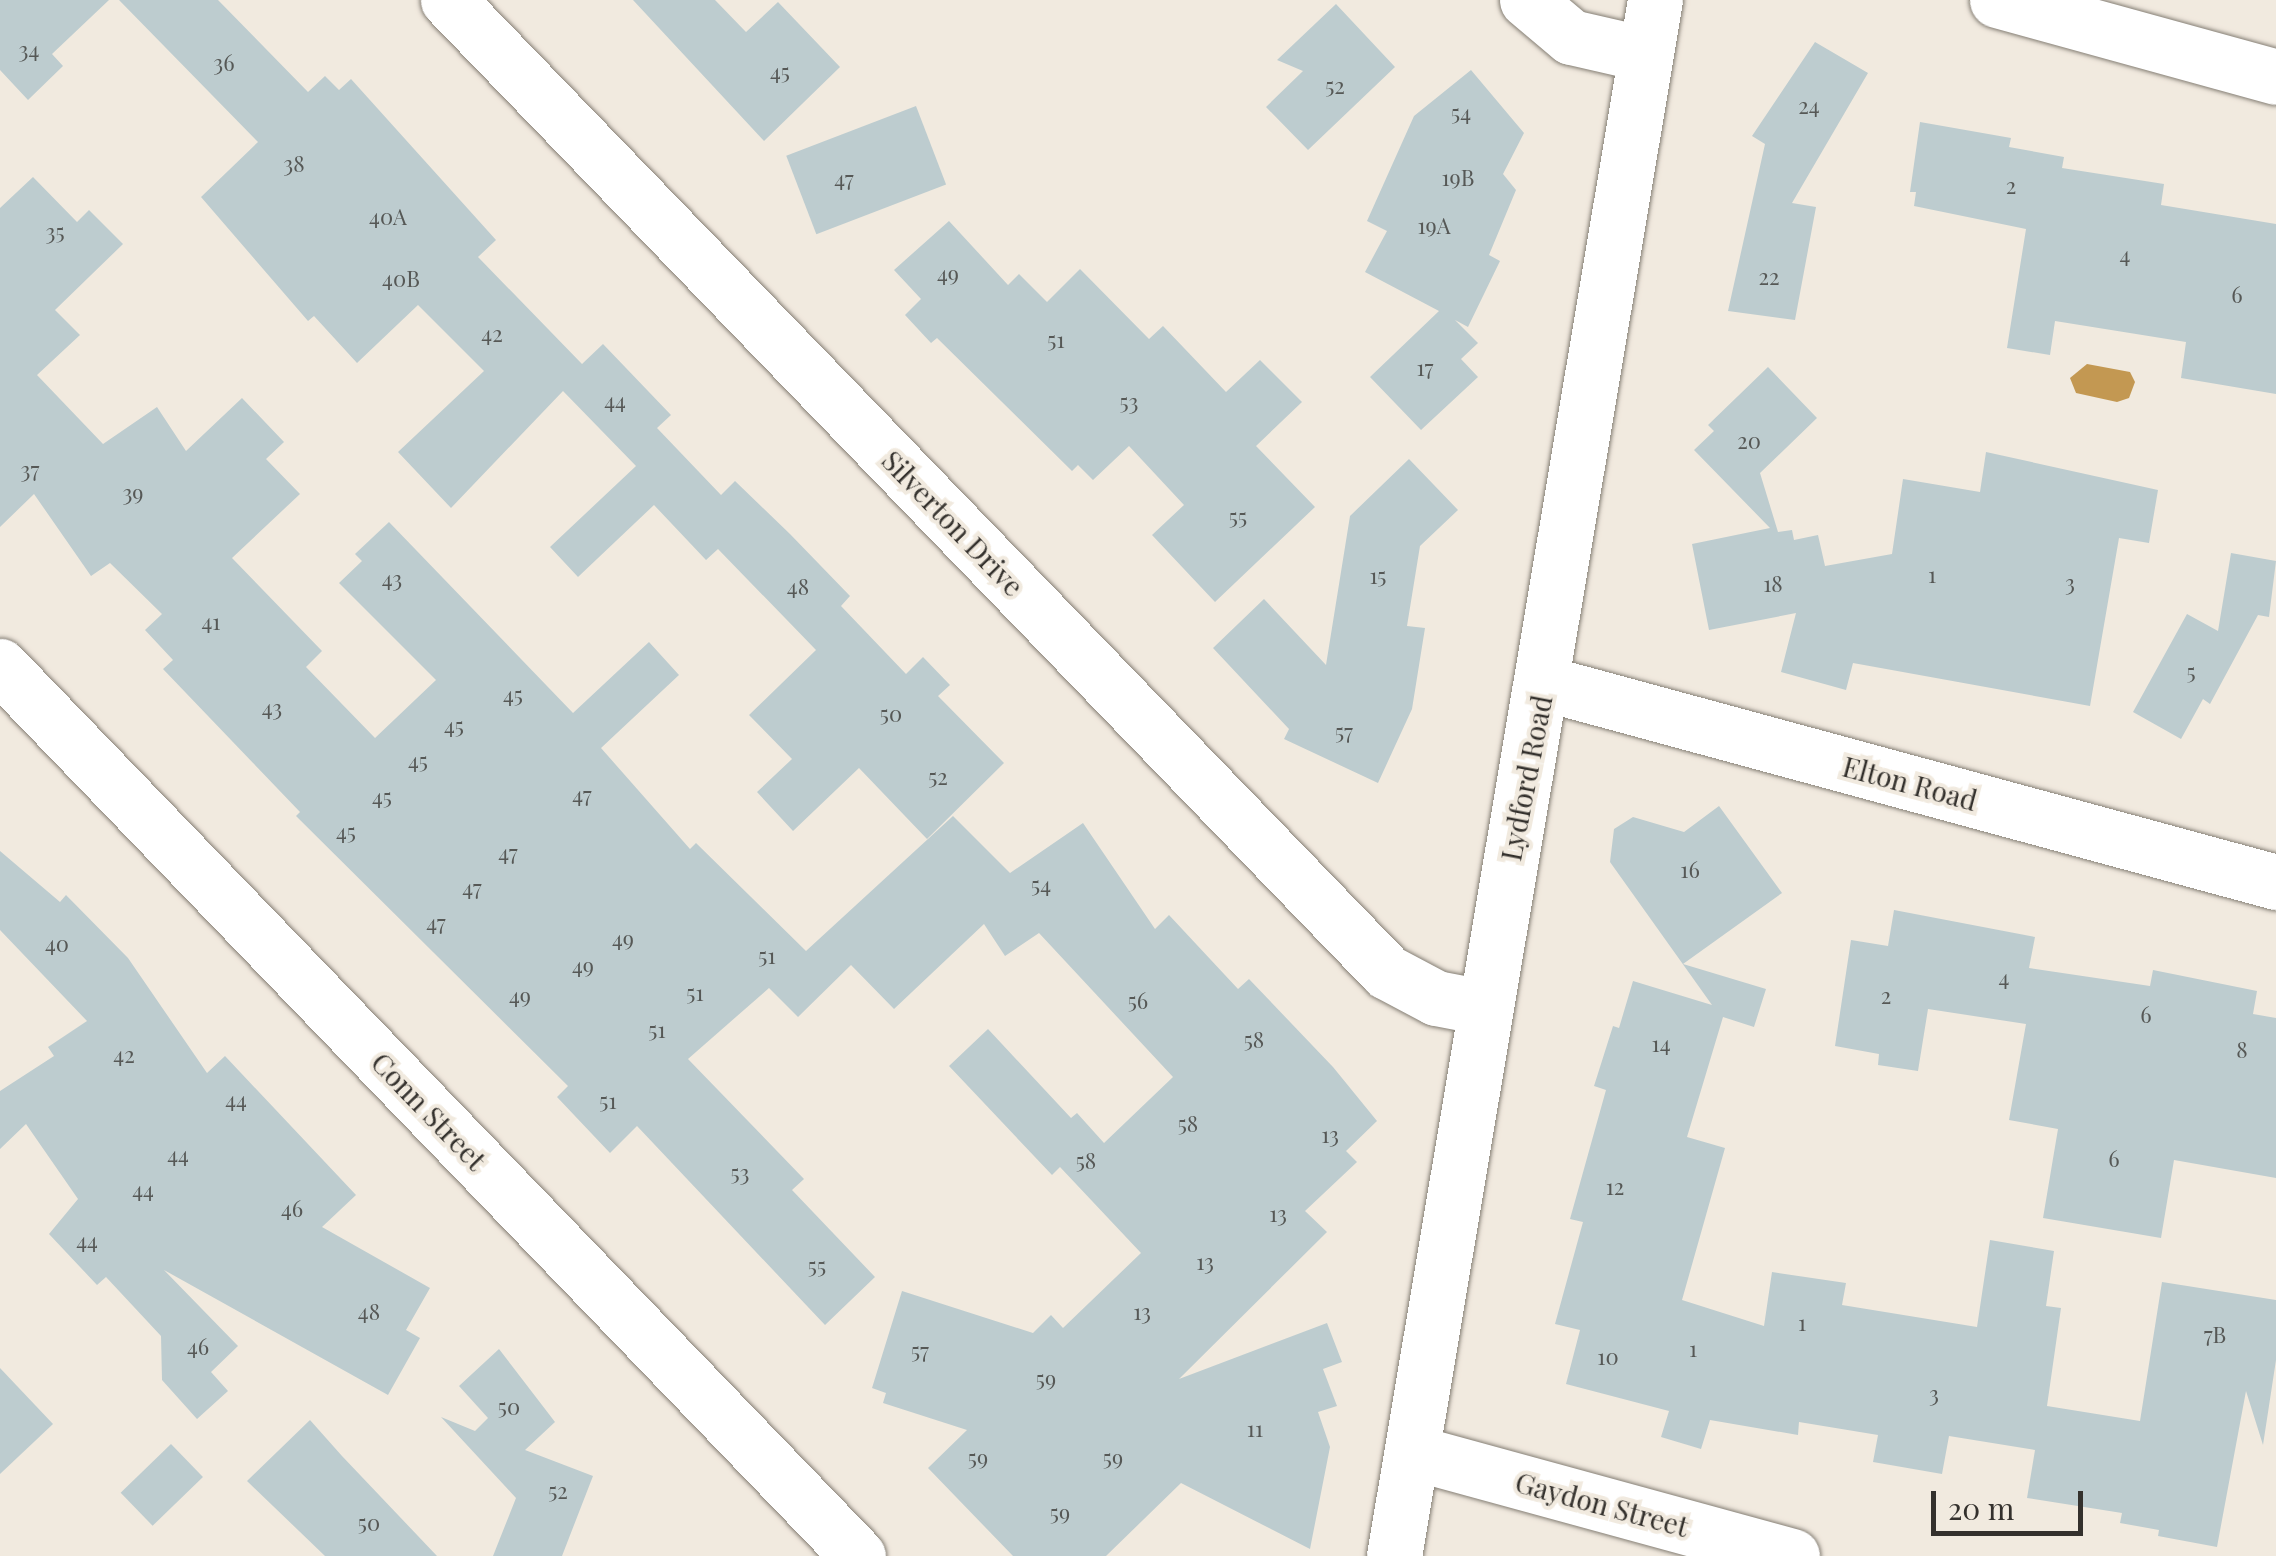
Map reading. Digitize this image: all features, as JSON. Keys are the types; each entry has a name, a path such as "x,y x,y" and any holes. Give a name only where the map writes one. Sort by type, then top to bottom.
{"street":[{"name":"Silverton Drive","path":"448,0 1388,972 1436,998 1483,1007"},
{"path":"1527,0 1571,36 1645,54"},
{"name":"Lydford Road","path":"1394,1556 1483,1007 1544,683 1655,0"},
{"path":"1997,0 2276,77"},
{"name":"Conn Street","path":"0,666 858,1556"},
{"name":"Elton Road","path":"1544,683 2276,882"},
{"name":"Gaydon Street","path":"1412,1452 1792,1556"}],"shaded area":[{"path":"2087,364 2130,372 2135,382 2129,398 2117,402 2076,393 2070,378"}],"building":[{"path":"0,0 109,0 52,54 63,66 28,100 0,70"},
{"path":"119,0 218,0 308,92 325,76 339,90 351,79 496,240 478,257 582,364 603,344 671,415 657,428 721,495 735,481 790,534 850,596 841,606 906,674 923,657 950,685 938,696 1004,763 927,839 859,768 793,831 757,792 792,759 749,715 816,650 718,549 706,560 654,505 578,577 550,547 636,466 563,391 451,508 398,452 484,371 418,305 357,363 314,316 308,321 201,197 258,142"},
{"path":"633,0 715,0 746,32 778,2 840,67 764,141"},
{"path":"1336,4 1395,67 1308,150 1266,107 1303,71 1277,60"},
{"path":"1815,42 1868,73 1792,203 1816,207 1795,320 1728,311 1765,144 1752,136"},
{"path":"1471,70 1524,133 1503,174 1516,190 1489,255 1500,261 1468,327 1455,320 1478,343 1461,359 1478,377 1421,430 1370,377 1439,311 1365,272 1387,231 1367,221 1414,116"},
{"path":"916,106 946,184 816,234 786,156"},
{"path":"1920,122 2011,138 2009,147 2064,157 2062,168 2164,184 2161,205 2276,224 2276,394 2181,378 2186,342 2055,321 2050,355 2007,348 2026,229 1914,206 1916,192 1910,192"},
{"path":"33,177 77,222 89,210 123,244 55,310 80,335 37,375 103,444 157,407 186,451 242,398 284,442 266,459 300,494 232,558 322,651 306,667 375,738 436,680 339,583 362,561 355,554 389,522 573,713 649,642 679,675 601,748 690,849 696,843 806,951 953,816 1010,873 1083,823 1155,929 1169,915 1238,989 1249,979 1333,1067 1377,1121 1346,1151 1357,1162 1305,1211 1327,1232 1179,1379 1327,1323 1342,1362 1323,1369 1337,1406 1318,1412 1330,1447 1310,1549 1181,1483 1106,1556 1013,1556 928,1468 967,1430 883,1403 886,1393 872,1388 902,1291 1033,1333 1051,1315 1063,1328 1141,1253 1060,1167 1052,1175 949,1066 988,1029 1071,1118 1077,1113 1104,1143 1173,1077 1039,933 1005,956 984,924 894,1009 851,965 798,1017 769,988 688,1059 804,1179 792,1190 875,1277 825,1325 637,1126 610,1153 557,1097 568,1086 296,816 300,812 163,669 173,660 145,630 162,614 110,563 91,576 34,494 0,527 0,208"},
{"path":"949,221 1008,285 1019,274 1047,302 1080,269 1149,339 1163,326 1226,392 1260,360 1302,402 1256,446 1315,507 1215,602 1152,535 1184,505 1129,446 1093,480 1078,465 1072,471 937,338 931,343 905,315 921,299 894,270"},
{"path":"1768,367 1817,418 1760,473 1778,532 1792,530 1794,540 1818,535 1825,566 1892,554 1903,479 1980,492 1986,452 2158,490 2149,543 2119,538 2090,706 1853,663 1846,690 1781,672 1796,613 1709,630 1692,544 1770,528 1694,450 1714,431 1708,425"},
{"path":"1409,459 1458,510 1420,546 1407,626 1425,628 1412,709 1378,783 1284,739 1289,729 1213,648 1264,599 1326,665 1350,516"},
{"path":"2231,553 2276,561 2269,617 2258,615 2210,704 2203,699 2181,739 2133,712 2187,614 2218,631"},
{"path":"1719,806 1782,893 1683,964 1766,989 1754,1027 1723,1017 1687,1137 1725,1148 1682,1300 1764,1326 1772,1272 1846,1283 1842,1305 1977,1327 1990,1240 2054,1251 2046,1306 2061,1308 2047,1406 2140,1421 2162,1282 2276,1300 2276,1360 2263,1445 2246,1391 2217,1547 2158,1536 2159,1530 2120,1523 2122,1513 2027,1498 2035,1450 1949,1436 1942,1474 1873,1462 1878,1435 1799,1422 1798,1435 1710,1420 1701,1449 1661,1437 1669,1411 1566,1384 1580,1330 1555,1324 1583,1222 1570,1219 1606,1090 1594,1086 1613,1026 1619,1028 1633,981 1712,1005 1610,862 1614,829 1633,817 1684,832"},
{"path":"0,851 60,902 66,895 128,958 207,1073 225,1056 356,1195 322,1227 430,1288 406,1330 420,1338 388,1395 164,1270 238,1346 211,1372 228,1391 197,1419 162,1380 161,1336 106,1277 97,1285 49,1234 78,1199 26,1124 0,1149 0,1091 54,1056 48,1047 87,1021 0,930"},
{"path":"1894,910 2035,937 2029,968 2150,986 2153,970 2257,991 2253,1014 2276,1018 2276,1178 2174,1160 2161,1238 2043,1218 2058,1129 2009,1120 2026,1024 1928,1009 1918,1071 1878,1065 1879,1054 1835,1046 1851,940 1888,946"},
{"path":"499,1349 555,1422 525,1450 593,1476 562,1556 493,1556 516,1498 441,1417 475,1431 488,1418 459,1386"},
{"path":"0,1368 53,1424 0,1474"},
{"path":"310,1420 437,1556 325,1556 247,1481"},
{"path":"171,1444 203,1477 153,1526 121,1493"}]}
